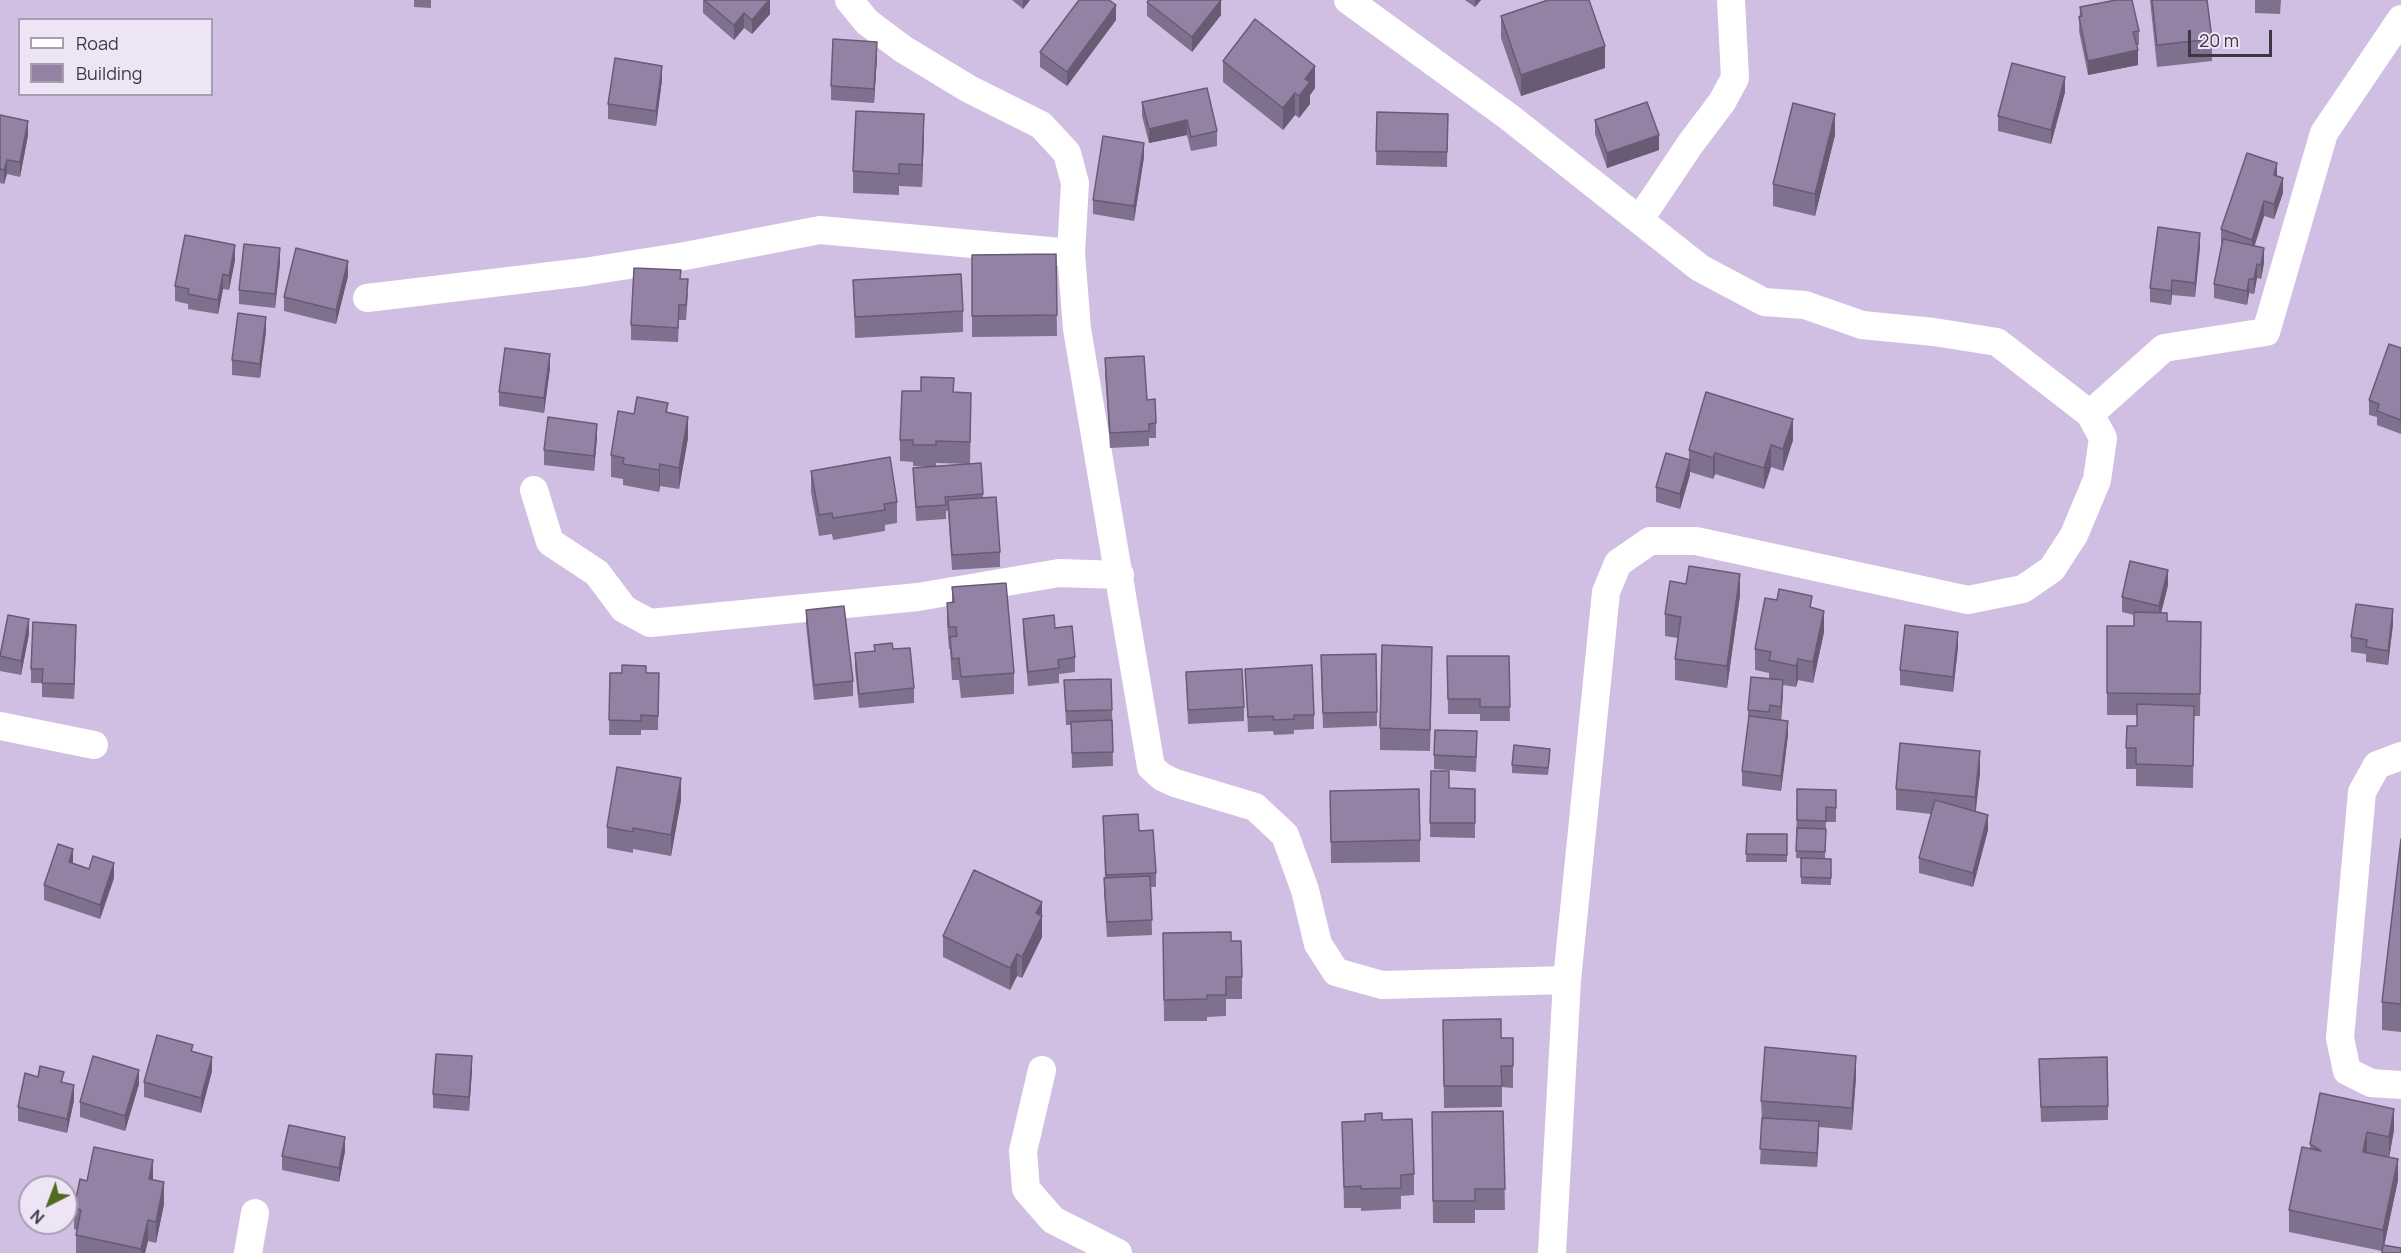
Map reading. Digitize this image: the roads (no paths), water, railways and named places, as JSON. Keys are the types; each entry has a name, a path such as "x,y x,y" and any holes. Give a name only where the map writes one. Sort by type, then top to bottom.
{"street":[{"path":"849,0 867,22 903,49 969,89 1041,125 1067,153 1075,183 1071,253 1077,329 1151,767 1162,777 1175,783 1255,807 1285,835 1305,890 1318,944 1336,972 1382,985 1567,980"},
{"path":"1640,219 1690,143 1722,102 1735,78 1731,0"},
{"path":"1357,3 1509,117 1700,268 1764,302 1805,305 1862,325 1923,330 1997,342 2090,414 2103,438 2097,480 2074,535 2052,569 2023,589 1968,600 1696,541 1650,541 1618,563 1606,592 1567,980 1552,1253"},
{"path":"2090,414 2164,348 2266,332 2324,133 2401,19"},
{"path":"367,298 584,272 685,256 820,230 1071,253"},
{"path":"534,490 550,542 597,573 624,609 650,623 918,597 1059,573 1120,575"},
{"path":"0,726 94,745"},
{"path":"2401,756 2377,765 2362,792 2340,1038 2347,1071 2371,1083 2401,1085"},
{"path":"1042,1070 1023,1151 1026,1189 1053,1220 1118,1253"},
{"path":"248,1253 255,1213"}]}
